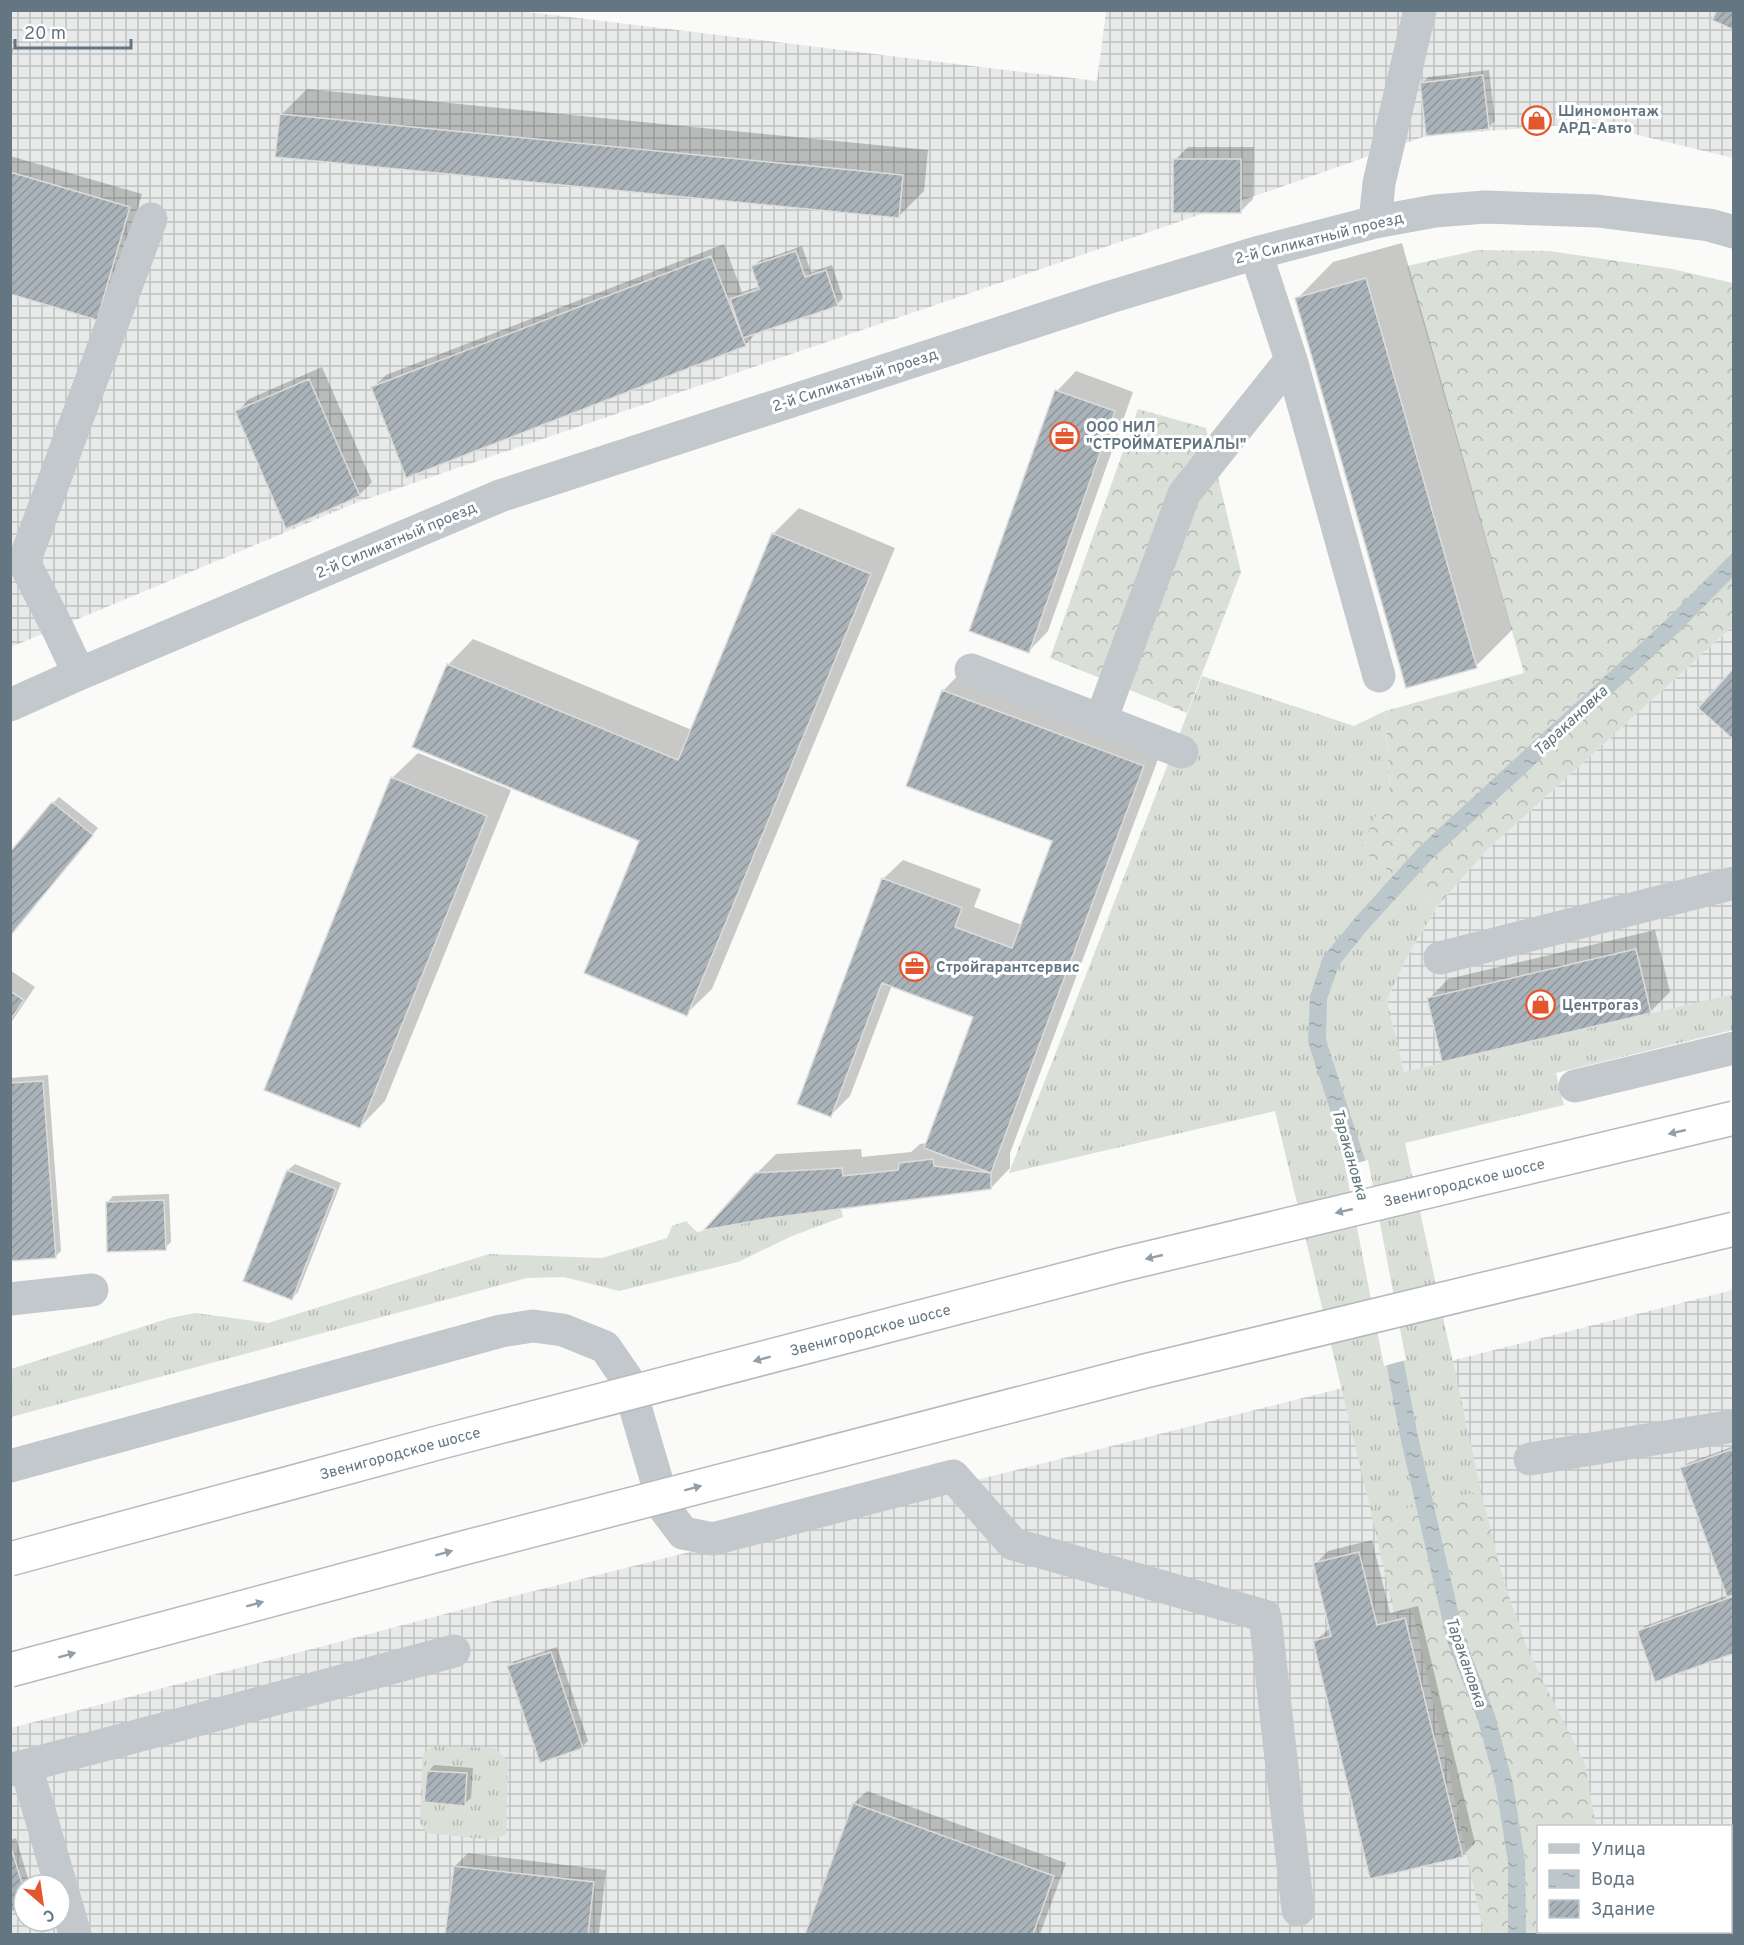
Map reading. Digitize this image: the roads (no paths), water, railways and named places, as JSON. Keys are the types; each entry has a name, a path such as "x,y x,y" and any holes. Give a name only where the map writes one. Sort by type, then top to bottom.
{"main road":[{"name":"Звенигородское шоссе","path":"10,1559 441,1442 1120,1265 1734,1118"},
{"path":"10,1670 466,1547 1144,1371 1734,1230"}],"street":[{"path":"1375,222 1379,183 1420,10"},
{"name":"2-й Силикатный проезд","path":"10,705 500,496 1098,301 1256,253 1375,222 1434,211 1485,207 1543,208 1654,218 1709,225 1734,232"},
{"path":"79,674 24,562 151,219"},
{"path":"1256,253 1291,360 1379,676"},
{"path":"1101,720 1184,494 1291,360"},
{"path":"971,670 1182,752"},
{"path":"1440,958 1734,883"},
{"path":"1575,1086 1734,1048"},
{"path":"10,1299 92,1290"},
{"path":"10,1466 501,1331 533,1326 563,1330 606,1347 627,1379 665,1509 682,1533 713,1539 952,1476 1013,1544 1265,1616 1298,1910"},
{"path":"1530,1459 1734,1425"},
{"path":"75,1935 18,1768 454,1651"}],"water":[{"name":"Таракановка","path":"1733,552 1733,577 1678,633 1432,859 1368,929 1339,965 1327,999 1326,1040 1367,1166 1417,1432 1464,1637 1495,1715 1513,1784 1525,1861 1526,1934 1508,1934 1508,1862 1496,1787 1478,1721 1447,1641 1400,1436 1350,1171 1308,1042 1310,996 1323,957 1419,847 1666,620"}],"place":[{"name":"Шиномонтаж АРД-Авто","path":"1537,120"},
{"name":"ООО НИЛ \"СТРОЙМАТЕРИАЛЫ\"","path":"1065,436"},
{"name":"Стройгарантсервис","path":"915,967"},
{"name":"Центрогаз","path":"1541,1005"}]}
